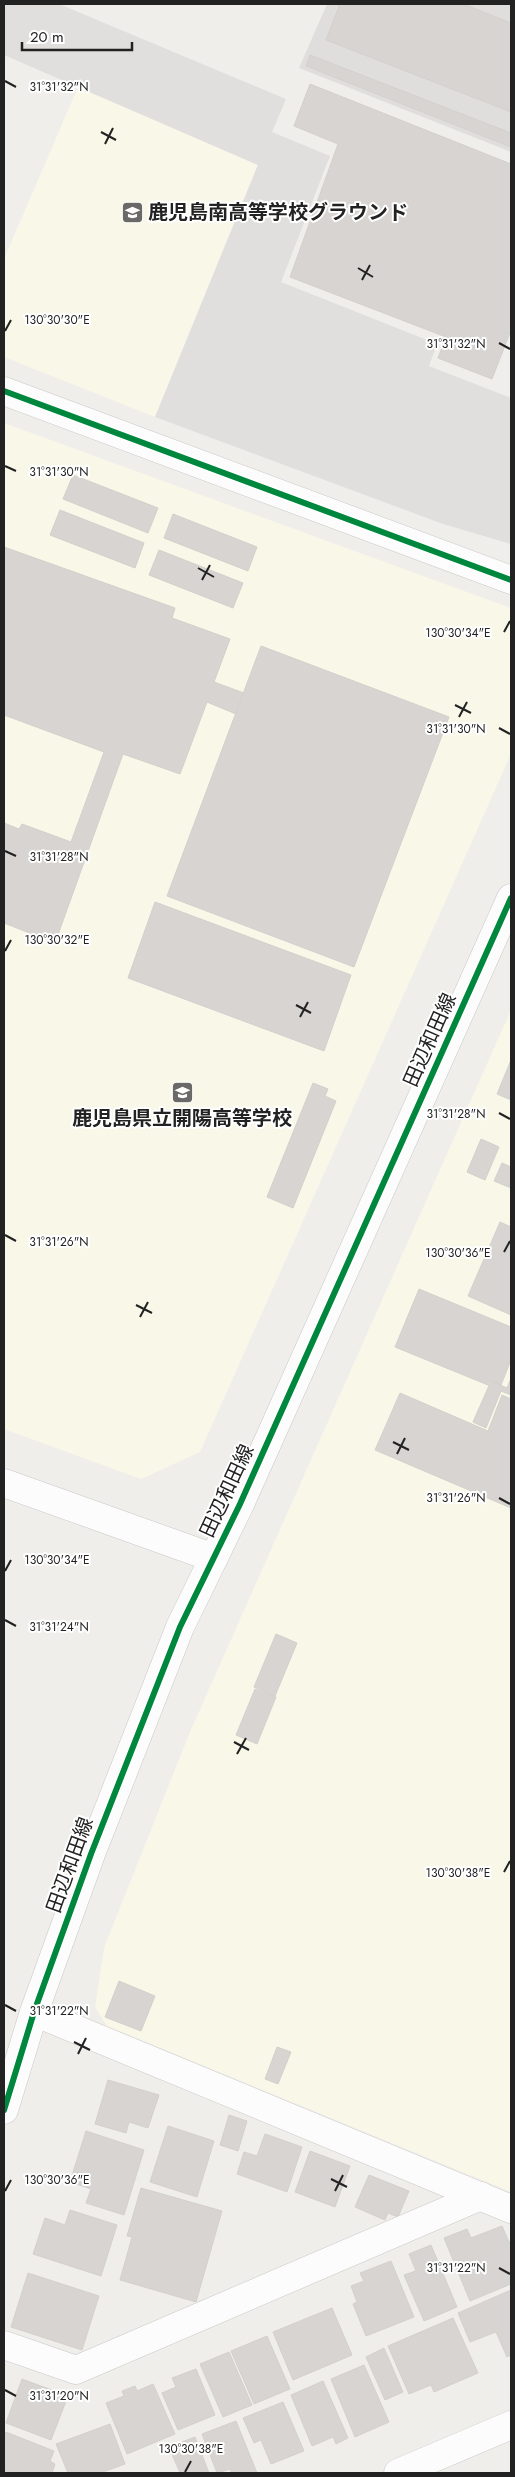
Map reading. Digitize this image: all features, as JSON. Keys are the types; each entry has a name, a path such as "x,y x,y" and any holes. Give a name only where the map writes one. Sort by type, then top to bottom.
{"street":[{"path":"4,391 511,580"},
{"name":"田辺和田線","path":"4,2110 34,2012 91,1854 180,1627 240,1504 511,898"},
{"path":"4,1483 214,1558"},
{"path":"34,2012 511,2209"},
{"path":"4,2345 76,2370 481,2196"},
{"path":"398,2473 511,2425"}],"shaded area":[{"path":"4,4 59,4 286,99 272,132 330,156 281,282 437,344 429,366 511,398 511,544 443,524 155,417 258,165 4,55"},
{"path":"327,4 511,4 511,152 299,68"},
{"name":"鹿児島南高等学校グラウンド","path":"78,87 258,164 155,417 4,357 4,259"},
{"name":"鹿児島県立開陽高等学校","path":"4,423 511,608 511,754 200,1452 141,1479 4,1429"},
{"path":"511,1010 511,2192 107,2026 95,2007 104,1948 190,1732"}],"building":[{"path":"340,4 463,4 511,23 511,112 326,40"},
{"path":"310,55 511,133 511,147 306,66"},
{"path":"310,84 511,164 511,330 492,379 438,358 446,337 290,277 338,144 294,126"},
{"path":"73,475 158,508 148,533 63,499"},
{"path":"60,510 144,543 135,568 50,535"},
{"path":"173,514 257,547 248,571 164,538"},
{"path":"4,547 175,608 172,618 230,639 214,682 244,693 236,714 207,702 180,774 123,754 55,943 4,923 4,823 19,829 22,824 71,842 104,752 4,715"},
{"path":"159,550 243,583 233,608 149,575"},
{"path":"261,646 449,717 354,967 167,896"},
{"path":"155,902 351,975 324,1051 128,978"},
{"path":"511,1060 511,1100 497,1094"},
{"path":"313,1083 328,1089 325,1096 336,1101 293,1208 267,1197"},
{"path":"481,1139 499,1147 485,1180 467,1172"},
{"path":"502,1163 511,1167 511,1188 494,1181"},
{"path":"500,1222 511,1227 511,1315 468,1296"},
{"path":"419,1289 511,1327 511,1360 501,1385 490,1380 488,1385 395,1347"},
{"path":"511,1378 511,1395 501,1391 486,1428 473,1422 491,1381 507,1388"},
{"path":"400,1393 488,1431 502,1395 511,1399 511,1508 375,1450"},
{"path":"276,1634 297,1643 275,1696 254,1687"},
{"path":"255,1689 276,1697 257,1744 236,1735"},
{"path":"119,1981 155,1996 141,2031 105,2017"},
{"path":"277,2047 291,2052 278,2084 265,2079"},
{"path":"108,2080 159,2095 148,2128 129,2122 126,2133 95,2124"},
{"path":"229,2115 247,2121 238,2151 220,2145"},
{"path":"168,2126 214,2141 197,2197 150,2182"},
{"path":"86,2131 144,2150 124,2215 86,2203 91,2189 70,2182"},
{"path":"265,2134 302,2147 287,2192 237,2174 244,2152 257,2156"},
{"path":"310,2151 350,2166 335,2207 295,2192"},
{"path":"369,2175 409,2191 398,2217 388,2213 385,2220 355,2207"},
{"path":"141,2188 222,2211 196,2302 120,2280 132,2237 127,2236"},
{"path":"70,2210 117,2225 101,2276 33,2254 45,2218 65,2225"},
{"path":"502,2226 509,2242 511,2242 511,2284 470,2301 444,2238 467,2229 471,2238"},
{"path":"431,2245 457,2307 424,2321 404,2275 416,2271 409,2254"},
{"path":"391,2261 414,2317 366,2336 353,2304 357,2302 351,2286 364,2281 360,2273"},
{"path":"28,2273 99,2296 82,2350 11,2327"},
{"path":"511,2290 511,2355 507,2357 496,2332 470,2342 458,2313"},
{"path":"332,2308 352,2355 293,2380 273,2332"},
{"path":"453,2318 478,2373 434,2392 431,2385 409,2394 388,2346"},
{"path":"267,2336 290,2389 254,2404 231,2351"},
{"path":"384,2348 403,2392 385,2400 366,2357"},
{"path":"229,2352 252,2405 223,2417 200,2364"},
{"path":"364,2365 389,2422 355,2437 331,2379"},
{"path":"196,2369 215,2415 178,2430 162,2393 176,2387 172,2378"},
{"path":"22,2379 68,2396 51,2440 6,2423"},
{"path":"323,2381 348,2438 336,2444 333,2437 312,2446 291,2395"},
{"path":"153,2384 175,2434 127,2454 106,2403 124,2396 122,2391 135,2386 137,2391"},
{"path":"283,2402 304,2451 271,2464 261,2440 254,2443 243,2418"},
{"path":"236,2421 257,2473 232,2473 230,2469 217,2473 202,2434"},
{"path":"110,2424 125,2464 100,2473 68,2473 56,2444"},
{"path":"6,2432 54,2451 50,2461 55,2464 52,2473 11,2473 4,2471 4,2438"},
{"path":"195,2437 209,2473 180,2473 169,2447"}],"cycle path":[{"path":"4,391 511,580"},
{"path":"4,2110 34,2012 91,1854 180,1627 240,1504 511,898"}],"place":[{"name":"鹿児島南高等学校グラウンド","path":"132,212"},
{"name":"鹿児島県立開陽高等学校","path":"182,1092"}]}
